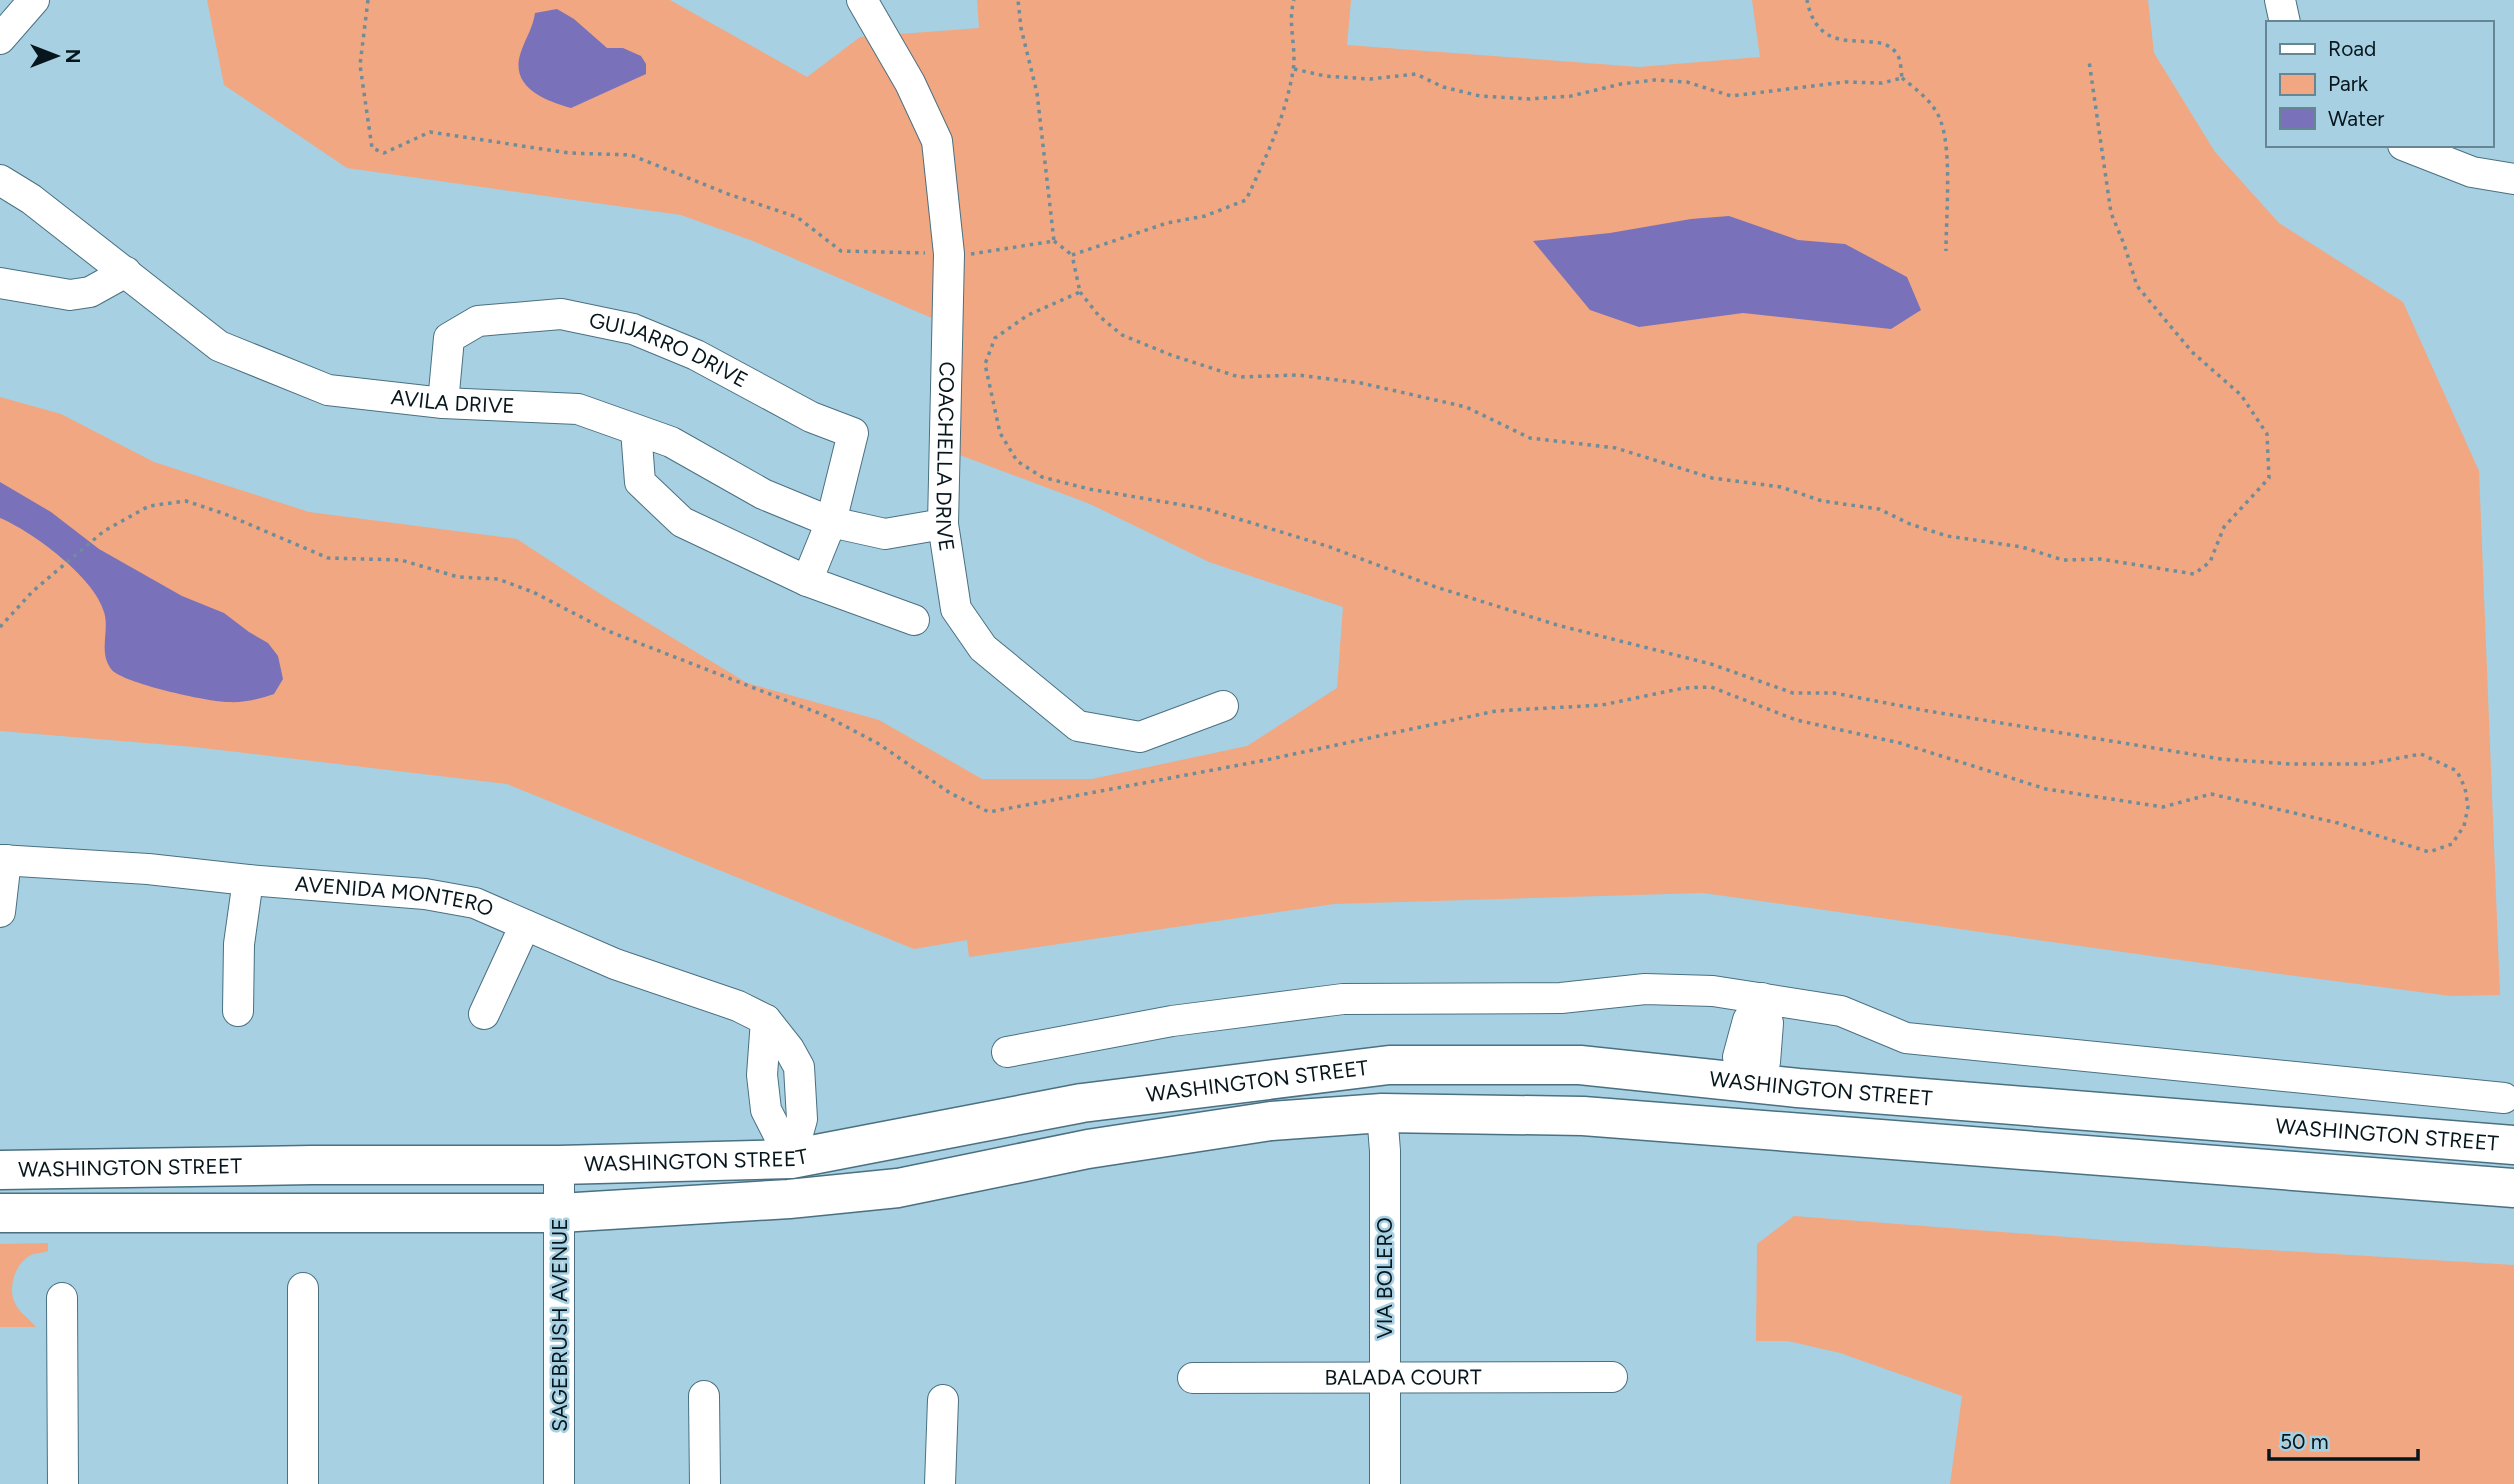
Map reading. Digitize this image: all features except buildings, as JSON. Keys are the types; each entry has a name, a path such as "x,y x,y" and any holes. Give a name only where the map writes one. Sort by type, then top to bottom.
{"main road":[{"name":"WASHINGTON STREET","path":"0,1170 312,1165 559,1165 791,1159 1082,1103 1389,1065 1580,1065 1798,1088 2514,1145"},
{"path":"1382,1113 1384,1098 1389,1091 1509,1084 1532,1065"},
{"path":"1590,1117 1606,1101 1622,1096 1734,1107 1742,1103 1749,1082"},
{"name":"WASHINGTON STREET","path":"0,1213 560,1213 789,1199 898,1188 1088,1149 1271,1121 1382,1113 1590,1117 2514,1188"}],"street":[{"path":"0,39 34,0"},
{"name":"COACHELLA DRIVE","path":"862,0 910,83 937,141 948,254 943,524 956,609 983,648 1078,726 1140,737 1223,706"},
{"path":"2280,0 2285,21"},
{"path":"2408,147 2472,172 2514,179"},
{"name":"AVILA DRIVE","path":"0,180 31,199 219,346 328,390 443,403 579,409 671,442 762,494 831,522 885,534 943,524"},
{"path":"0,283 70,295 90,292 126,272"},
{"name":"GUIJARRO DRIVE","path":"443,403 449,338 478,321 561,314 633,329 696,355 811,417 853,433 831,522"},
{"path":"636,430 640,482 682,522 807,581 914,620"},
{"path":"807,581 831,522"},
{"path":"0,912 3,860"},
{"name":"AVENIDA MONTERO","path":"3,860 148,869 425,894 475,903 615,964 738,1006 766,1020 789,1049 799,1067 802,1119 791,1159"},
{"path":"238,1011 239,944 248,880"},
{"path":"484,1014 525,925"},
{"path":"1007,1052 1172,1021 1343,999 1561,998 1645,989 1713,990 1841,1011 1906,1038 2504,1098"},
{"path":"1749,1082 1765,1062 1768,1023 1762,998"},
{"path":"766,1020 762,1075 766,1110 791,1159"},
{"path":"764,1093 800,1087"},
{"name":"VIA BOLERO","path":"1382,1113 1385,1151 1385,1484"},
{"name":"SAGEBRUSH AVENUE","path":"559,1165 559,1484"},
{"path":"303,1288 303,1484"},
{"path":"62,1298 63,1484"},
{"name":"BALADA COURT","path":"1193,1378 1612,1377"},
{"path":"704,1396 705,1484"},
{"path":"940,1484 943,1401"}],"path":[{"path":"368,0 360,65 372,148 384,153 430,132 569,153 631,155 728,194 797,217 841,251 973,254 1054,241"},
{"path":"1018,0 1021,28 1037,93 1054,241 1072,255 1080,292 1099,316 1122,335 1171,355 1239,377 1298,376 1361,383 1466,407 1530,438 1616,448 1712,478 1782,487 1822,501 1879,509 1910,524 1947,536 2022,547 2063,560 2100,559 2194,574 2210,562 2224,527 2269,478 2267,434 2241,395 2192,352 2137,286 2124,244 2110,213 2090,61"},
{"path":"1072,255 1167,223 1205,216 1245,200 1277,135 1294,69 1291,11 1294,0"},
{"path":"1807,0 1813,24 1829,36 1885,44 1898,55 1902,78 1926,98 1941,121 1946,150 1946,251"},
{"path":"1294,69 1325,76 1370,79 1416,74 1443,87 1480,96 1530,99 1571,96 1621,84 1655,80 1687,82 1731,96 1845,82 1882,83 1902,78"},
{"path":"0,627 33,591 104,531 149,506 186,501 225,514 328,558 401,560 458,577 498,579 533,592 608,631 826,716 879,744 950,793 989,812 1266,760 1496,710 1602,705 1684,688 1711,687 1796,720 1900,743 2046,789 2164,807 2211,794 2338,823 2429,852 2452,845 2464,826 2467,798 2457,771 2421,754 2367,764 2290,764 2221,759 1834,693 1793,693 1712,664 1521,614 1436,587 1327,546 1206,509 1089,489 1042,477 1017,461 1000,433 985,365 995,338 1028,315 1080,292"}],"green space":[{"path":"207,0 670,0 807,77 860,37 979,28 977,0 1351,0 1347,45 1639,67 1760,57 1752,0 2148,0 2154,53 2215,152 2279,223 2403,302 2479,471 2500,995 2451,996 1703,893 1334,904 969,957 967,940 914,949 507,784 194,747 0,731 0,397 61,414 154,462 309,512 517,539 602,595 747,683 879,720 982,779 1092,779 1247,746 1337,688 1343,607 1209,562 1090,504 944,449 948,325 753,241 681,215 347,168 224,85"},
{"path":"1794,1216 2105,1240 2514,1265 2514,1484 1950,1484 1962,1396 1840,1353 1788,1341 1756,1341 1757,1244"},
{"path":"48,1243 48,1251 31,1255 21,1263 12,1288 16,1305 36,1327 0,1327 0,1244"}],"water":[{"path":"557,9 574,19 607,48 623,48 641,56 646,64 646,74 571,108 539,96 524,82 519,73 519,62 535,13"},
{"path":"1729,216 1798,240 1845,244 1907,277 1921,310 1891,329 1743,313 1639,327 1590,310 1533,241"},
{"path":"0,482 51,512 99,549 182,596 224,613 268,643 278,656 283,679 274,694 246,701 218,701 147,686 111,669 105,655 104,612 98,599 61,557 28,533 0,518"}]}
